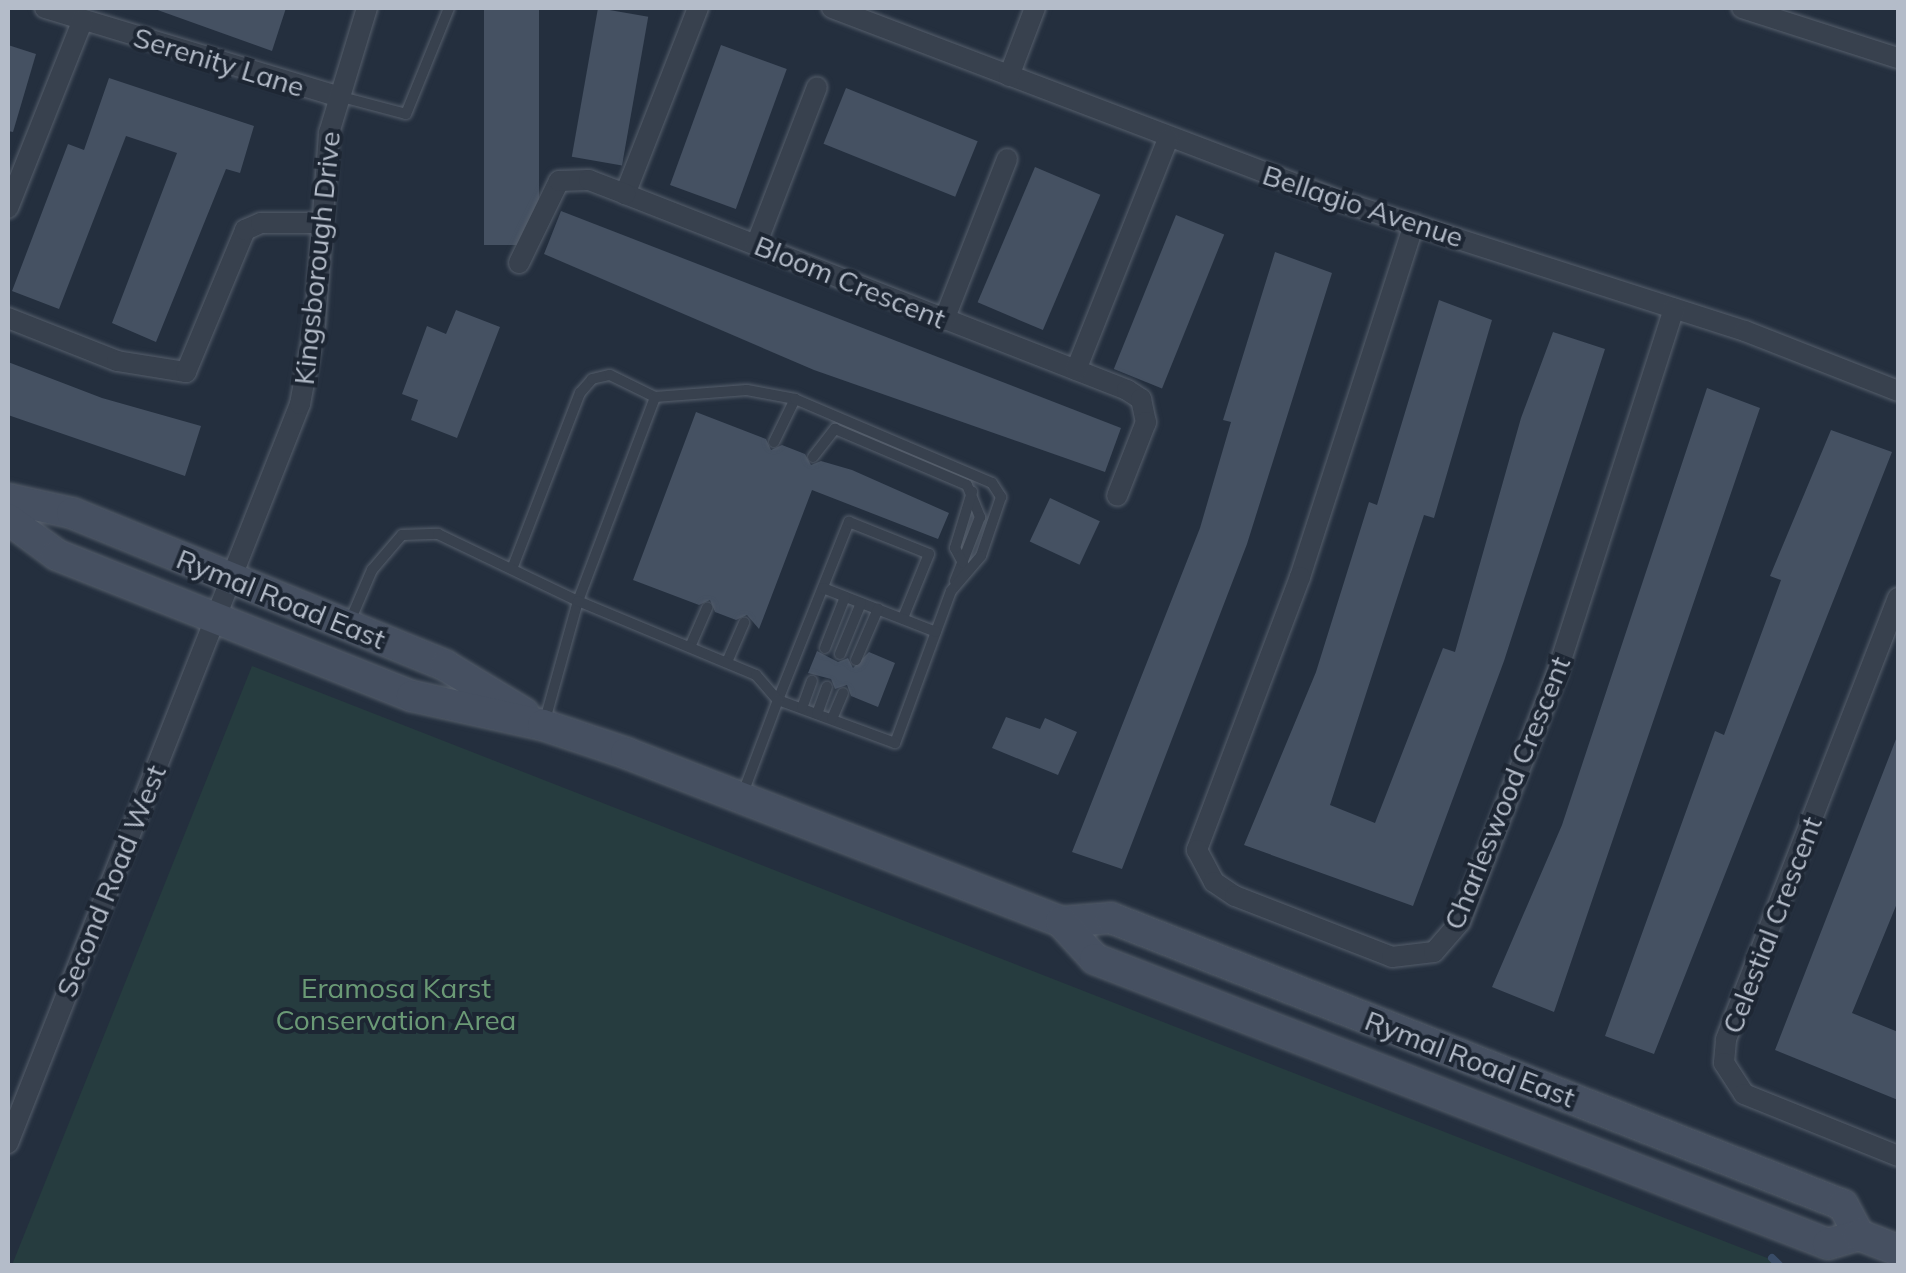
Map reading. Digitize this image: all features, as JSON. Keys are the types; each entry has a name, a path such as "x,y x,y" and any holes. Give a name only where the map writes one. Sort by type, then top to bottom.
{"main road":[{"name":"Rymal Road East","path":"8,499 72,513 446,666 544,725"},
{"name":"Rymal Road East","path":"8,519 57,555 412,696 544,725 742,797 1061,922 1110,918 1844,1205 1859,1235"},
{"name":"Rymal Road East","path":"1061,922 1094,959 1828,1244 1859,1235 1898,1250"}],"street":[{"name":"Serenity Lane","path":"45,8 337,96"},
{"name":"Kingsborough Drive","path":"216,619 300,404 316,324 321,223 337,96 367,8"},
{"path":"625,194 698,8"},
{"name":"Bellagio Avenue","path":"832,8 1168,139 1674,308 1898,391"},
{"path":"1009,76 1035,8"},
{"path":"1742,8 1898,58"},
{"path":"8,208 83,20"},
{"path":"756,245 818,87"},
{"path":"1076,370 1168,139"},
{"path":"944,320 1007,159"},
{"name":"Bloom Crescent","path":"520,263 558,181 589,180 1128,390 1146,410 1117,496"},
{"path":"8,318 117,361 186,372 246,230 261,223 321,223"},
{"name":"Charleswood Crescent","path":"1414,224 1300,577 1197,850 1214,882 1235,896 1392,957 1434,952 1460,922 1556,676 1674,308"},
{"name":"Celestial Crescent","path":"1898,598 1726,1040 1724,1062 1744,1094 1898,1156"},
{"name":"Second Road West","path":"8,1143 216,619"}],"lane":[{"path":"337,96 406,114 449,8"},
{"path":"512,569 580,392 592,378 610,375 655,398 747,390 795,399 992,483 1000,497 981,556 951,591"},
{"path":"544,725 578,601 655,398"},
{"path":"774,442 795,399"},
{"path":"348,626 372,570 402,534 438,534 578,601 756,675 778,700 895,743 980,517 972,492 879,444 835,430 813,457"},
{"path":"742,797 849,522 929,554 903,618"},
{"path":"823,588 936,632"},
{"path":"825,648 845,596"},
{"path":"840,654 861,603"},
{"path":"690,646 707,608"},
{"path":"856,660 878,609"},
{"path":"727,662 744,623"},
{"path":"802,708 812,681"},
{"path":"817,714 827,687"},
{"path":"832,720 843,693"}],"green space":[{"name":"Eramosa Karst Conservation Area","path":"252,666 1785,1265 12,1265"}],"building":[{"path":"152,8 286,8 272,51"},
{"path":"484,8 539,8 539,245 484,245"},
{"path":"598,8 648,17 622,166 572,157"},
{"path":"8,45 36,54 13,132 8,131"},
{"path":"721,45 787,69 736,209 670,185"},
{"path":"109,78 254,126 240,173 226,169 156,342 112,323 177,153 126,136 59,309 12,291 68,144 84,150"},
{"path":"846,88 978,141 955,197 824,144"},
{"path":"1035,167 1100,195 1043,330 978,302"},
{"path":"561,211 1121,428 1105,472 814,370 544,254"},
{"path":"1176,215 1224,234 1162,388 1114,369"},
{"path":"1275,252 1332,273 1247,544 1122,869 1072,852 1200,528 1231,422 1223,420"},
{"path":"1439,300 1492,320 1434,518 1424,515 1330,805 1375,823 1443,648 1455,652 1521,418 1553,332 1605,349 1504,661 1413,906 1244,845 1316,672 1369,502 1377,505"},
{"path":"456,310 500,327 457,438 411,420 418,400 402,394 427,326 446,334"},
{"path":"8,362 102,398 201,426 185,476 8,415"},
{"path":"1707,388 1760,408 1554,1012 1492,987 1562,825"},
{"path":"696,412 766,439 771,450 782,445 805,454 811,465 821,461 852,470 949,513 938,539 812,490 759,629 747,615 736,620 715,612 710,600 699,605 633,580"},
{"path":"1831,430 1892,452 1654,1054 1605,1036 1715,731 1724,735 1781,580 1770,576"},
{"path":"1050,498 1100,521 1080,565 1030,542"},
{"path":"817,651 838,662 848,658 853,668 869,652 895,663 878,707 851,696 847,685 835,689 831,679 808,673"},
{"path":"1006,717 1040,729 1045,718 1077,732 1058,775 992,748"},
{"path":"1898,734 1898,901 1852,1013 1898,1032 1898,1100 1775,1050"}],"waterway":[{"path":"1772,1258 1780,1266"}]}
